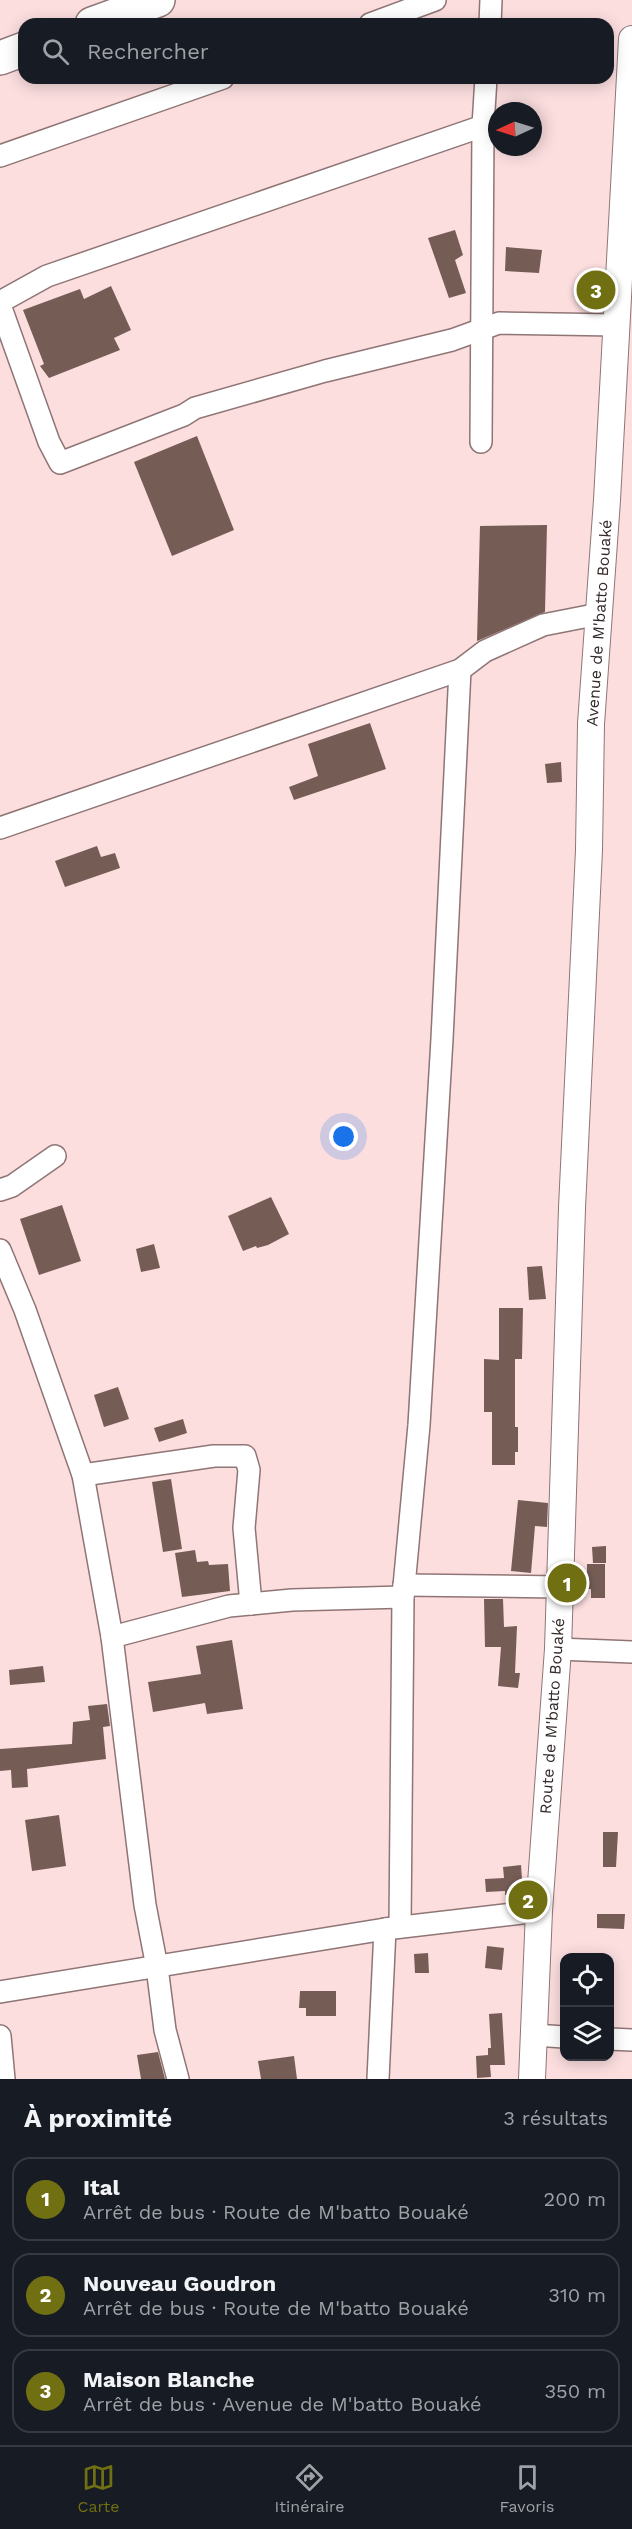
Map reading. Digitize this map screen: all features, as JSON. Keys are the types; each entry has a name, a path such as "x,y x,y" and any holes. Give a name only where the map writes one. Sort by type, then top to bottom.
{"highway":[{"path":"108,18 158,0"},
{"path":"0,58 18,51"}],"street":[{"path":"386,18 435,0"},
{"path":"490,18 491,0"},
{"name":"Avenue de M'batto Bouaké","path":"572,1208 589,850 591,724 632,39"},
{"path":"0,156 206,84"},
{"path":"481,442 483,126 486,84"},
{"path":"483,126 47,276 0,304 49,442 60,463 184,415 195,408 325,370 452,340 499,323 616,325"},
{"path":"0,828 460,670 485,651 543,625 599,614"},
{"path":"378,2079 393,1928 403,1591 420,1413 460,670"},
{"path":"0,1190 12,1186 55,1156"},
{"name":"Route de M'batto Bouaké","path":"532,2079 538,1911 558,1649 572,1208"},
{"path":"0,1250 25,1311 83,1475 112,1637 145,1905 157,1967 165,2030 178,2079"},
{"path":"83,1475 214,1456 245,1456 249,1470 244,1528 251,1604"},
{"path":"112,1637 230,1606 403,1591 560,1587"},
{"path":"558,1649 632,1652"},
{"path":"0,1992 393,1928 538,1911"},
{"path":"534,2035 560,2037"},
{"path":"0,2036 4,2079"},
{"path":"614,2039 632,2040"}],"building":[{"path":"455,230 463,255 455,260 466,293 449,298 428,238"},
{"path":"506,247 542,250 539,273 505,271"},
{"path":"111,286 131,330 114,338 120,350 49,378 40,366 44,364 23,310 80,289 84,299"},
{"path":"197,436 234,530 172,556 134,462"},
{"path":"547,525 545,612 477,641 480,526"},
{"path":"370,723 386,769 294,800 289,787 318,776 308,744"},
{"path":"561,762 562,782 547,783 545,764"},
{"path":"97,846 101,857 115,853 120,868 65,887 55,861"},
{"path":"271,1197 289,1234 268,1245 257,1248 256,1246 243,1251 228,1216"},
{"path":"62,1205 81,1261 39,1275 20,1219"},
{"path":"154,1244 160,1268 141,1272 136,1249"},
{"path":"542,1266 546,1299 529,1300 527,1267"},
{"path":"499,1308 523,1308 522,1359 515,1359 515,1427 518,1427 518,1452 515,1452 515,1465 492,1465 492,1412 484,1412 484,1359 499,1360"},
{"path":"118,1387 129,1419 104,1427 94,1395"},
{"path":"183,1419 187,1433 159,1442 154,1428"},
{"path":"171,1479 182,1549 163,1552 152,1482"},
{"path":"518,1500 548,1503 547,1527 535,1526 531,1573 511,1571"},
{"path":"606,1546 606,1563 593,1563 592,1547"},
{"path":"195,1550 197,1562 208,1561 209,1565 228,1564 230,1591 182,1597 175,1553"},
{"path":"587,1564 605,1564 605,1598 591,1598 591,1589 587,1589"},
{"path":"484,1599 503,1599 504,1627 517,1626 515,1673 520,1673 518,1688 498,1686 501,1647 485,1647"},
{"path":"232,1640 243,1709 207,1714 205,1703 153,1712 148,1682 201,1674 196,1646"},
{"path":"43,1666 45,1682 10,1685 9,1670"},
{"path":"107,1704 110,1726 103,1727 106,1759 27,1769 28,1787 12,1788 11,1770 0,1771 0,1749 72,1744 73,1722 90,1720 88,1706"},
{"path":"59,1815 66,1866 32,1871 25,1820"},
{"path":"603,1832 618,1832 616,1867 603,1867"},
{"path":"521,1865 523,1893 505,1895 505,1891 486,1892 485,1879 504,1878 503,1867"},
{"path":"597,1914 625,1914 624,1929 597,1928"},
{"path":"487,1946 504,1948 502,1970 485,1968"},
{"path":"428,1953 429,1973 415,1973 414,1954"},
{"path":"300,1991 336,1991 336,2016 306,2016 306,2008 299,2008"},
{"path":"502,2013 505,2065 490,2065 491,2077 477,2078 476,2056 488,2055 488,2048 491,2048 489,2014"},
{"path":"158,2052 165,2079 141,2079 137,2055"},
{"path":"294,2056 297,2079 261,2079 258,2061"}],"place":[{"name":"Maison Blanche","path":"596,290"},
{"name":"Ital","path":"567,1583"},
{"name":"Nouveau Goudron","path":"528,1900"}]}
